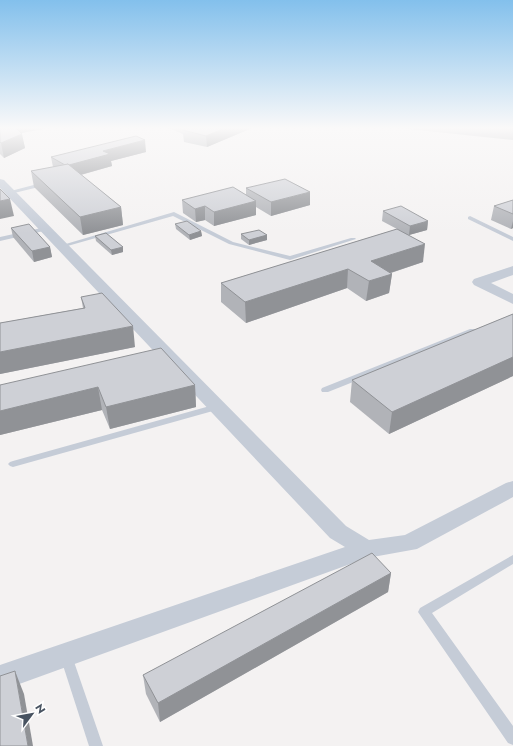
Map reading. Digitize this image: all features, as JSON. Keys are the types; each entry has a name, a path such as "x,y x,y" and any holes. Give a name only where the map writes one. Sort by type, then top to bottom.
{"street":[{"path":"4,187 169,355 338,532 366,549"},
{"path":"513,270 479,282 513,300"},
{"path":"146,360 169,355"},
{"path":"0,678 366,549 409,543 513,488"}],"lane":[{"path":"4,187 48,184"},
{"path":"62,246 181,212"},
{"path":"174,214 231,243 290,258 353,238"},
{"path":"470,218 513,239"},
{"path":"0,240 46,229"},
{"path":"325,390 484,326"},
{"path":"13,464 218,406"},
{"path":"513,559 424,612 513,738"},
{"path":"66,655 96,746"}],"building":[{"path":"61,163 77,163 69,165"},
{"path":"68,164 121,207 80,217 31,171"},
{"path":"285,179 310,192 271,202 246,188"},
{"path":"233,187 256,201 214,212 205,206 195,209 182,200"},
{"path":"0,189 10,199 0,201"},
{"path":"513,200 513,214 494,206"},
{"path":"401,206 428,221 410,226 383,211"},
{"path":"187,221 201,231 189,235 175,224"},
{"path":"29,224 50,247 32,251 11,228"},
{"path":"397,229 425,244 371,261 392,274 369,281 348,269 245,302 221,283"},
{"path":"259,230 267,235 249,240 241,234"},
{"path":"106,233 123,247 111,250 95,236"},
{"path":"102,293 133,326 0,352 0,323 85,308 81,297"},
{"path":"513,314 513,357 392,412 352,380"},
{"path":"161,348 195,385 106,407 98,387 0,411 0,385"},
{"path":"372,553 391,573 158,703 143,675"},
{"path":"15,671 28,746 0,746 0,676"}]}
